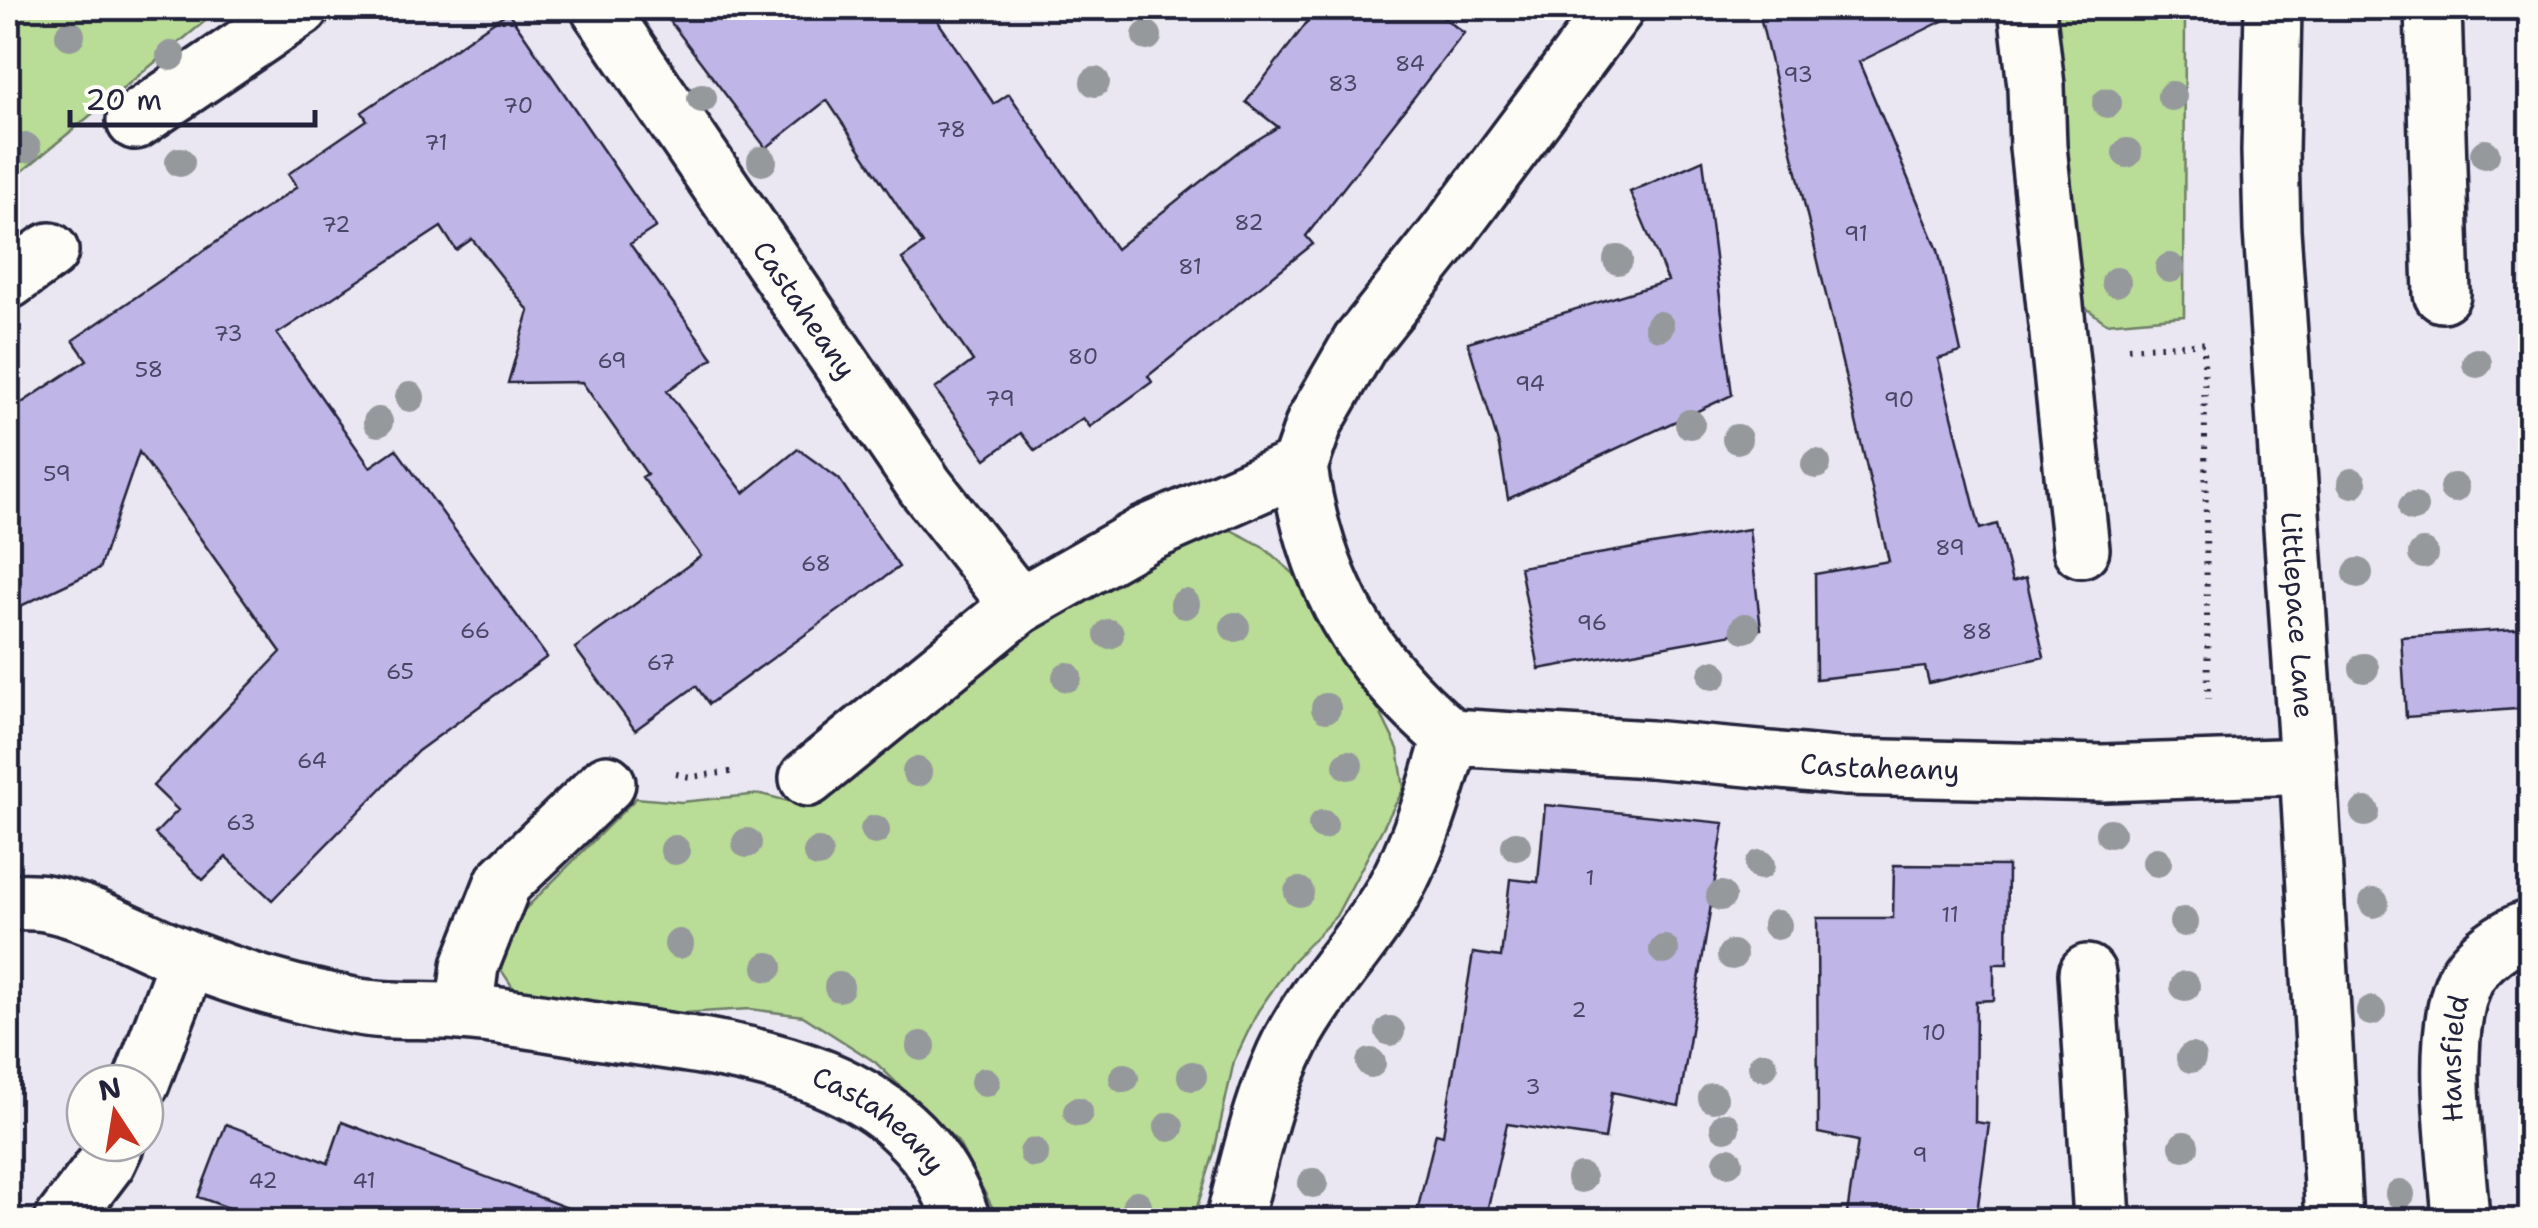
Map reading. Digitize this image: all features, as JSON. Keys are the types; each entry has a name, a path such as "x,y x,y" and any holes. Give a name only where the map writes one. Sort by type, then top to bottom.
{"street":[{"path":"135,121 301,8"},
{"name":"Castaheany","path":"599,8 925,486 1019,606"},
{"path":"1234,1220 1264,1106 1292,1040 1320,991 1392,893 1425,820 1451,736 1395,684 1341,610 1314,540 1299,466 1315,421 1360,343 1446,236 1616,8"},
{"path":"2027,8 2081,550"},
{"name":"Littlepace Lane","path":"2272,8 2270,151 2334,1220"},
{"path":"2433,8 2442,294"},
{"path":"808,778 1019,606 1144,534 1299,466"},
{"name":"Castaheany","path":"1451,736 1846,767 2102,773 2308,766"},
{"path":"464,1012 470,966 503,884 607,783"},
{"name":"Castaheany","path":"8,902 44,902 188,959 357,1007 464,1012 710,1046 778,1062 834,1082 884,1109 907,1132 947,1188 962,1220"},
{"name":"Hansfield","path":"2461,1220 2451,1056 2460,996 2466,977 2486,954 2515,933 2530,928"},
{"path":"149,1063 188,959"},
{"path":"2088,974 2102,1220"},
{"path":"63,1220 106,1163"}],"path":[{"path":"2062,354 2204,342 2281,366"},
{"path":"2204,342 2208,767"},
{"path":"607,783 610,764 690,776 765,768 808,778"}],"green space":[{"path":"8,8 221,8 8,183"},
{"path":"2054,8 2185,8 2184,316 2106,323 2085,307 2075,268"},
{"path":"1231,530 1262,546 1292,572 1334,645 1380,712 1398,749 1404,788 1336,916 1292,962 1258,1011 1234,1061 1214,1153 1193,1220 999,1220 958,1142 875,1062 803,1016 750,1009 666,1014 518,995 493,958 509,925 636,798 681,802 761,794 792,802 825,794 881,756 998,649 1090,585 1211,534"}],"building":[{"path":"660,8 929,8 994,104 1009,94 1116,249 1239,151 1278,127 1246,102 1318,8 1431,8 1464,33 1306,236 1313,244 1148,376 1152,382 1090,427 1083,418 1035,451 1021,433 986,459 935,389 973,361 902,259 923,244 827,100 766,148"},
{"path":"1758,8 1969,8 1859,62 1938,250 1961,352 1938,359 1980,529 1997,524 2012,582 2026,578 2044,657 1929,683 1925,667 1816,679 1815,574 1889,561"},
{"path":"508,12 656,227 630,244 713,358 667,391 744,493 798,449 839,479 899,567 709,704 696,686 635,730 575,648 701,556 642,477 647,474 582,382 508,383 529,311 472,239 456,250 441,227 277,334 370,467 396,449 547,657 418,751 272,900 226,857 203,880 155,834 178,810 153,786 281,652 139,452 99,569 8,612 8,412 87,360 73,340 297,187 288,174 367,120 362,112"},
{"path":"1703,160 1732,395 1508,499 1499,446 1468,342 1668,281 1630,192"},
{"path":"1749,529 1761,629 1539,669 1520,567"},
{"path":"2530,628 2530,708 2406,717 2401,637"},
{"path":"1545,805 1724,823 1679,1106 1612,1092 1605,1139 1507,1124 1485,1220 1415,1220 1436,1133 1443,1135 1473,953 1501,957 1510,879 1538,882"},
{"path":"1894,865 2008,866 2007,964 1994,964 1994,1000 1976,1001 1975,1122 1989,1124 1976,1220 1846,1220 1858,1141 1818,1133 1817,918 1893,918"},
{"path":"342,1122 586,1215 584,1220 263,1220 198,1197 226,1124 328,1163"}]}
